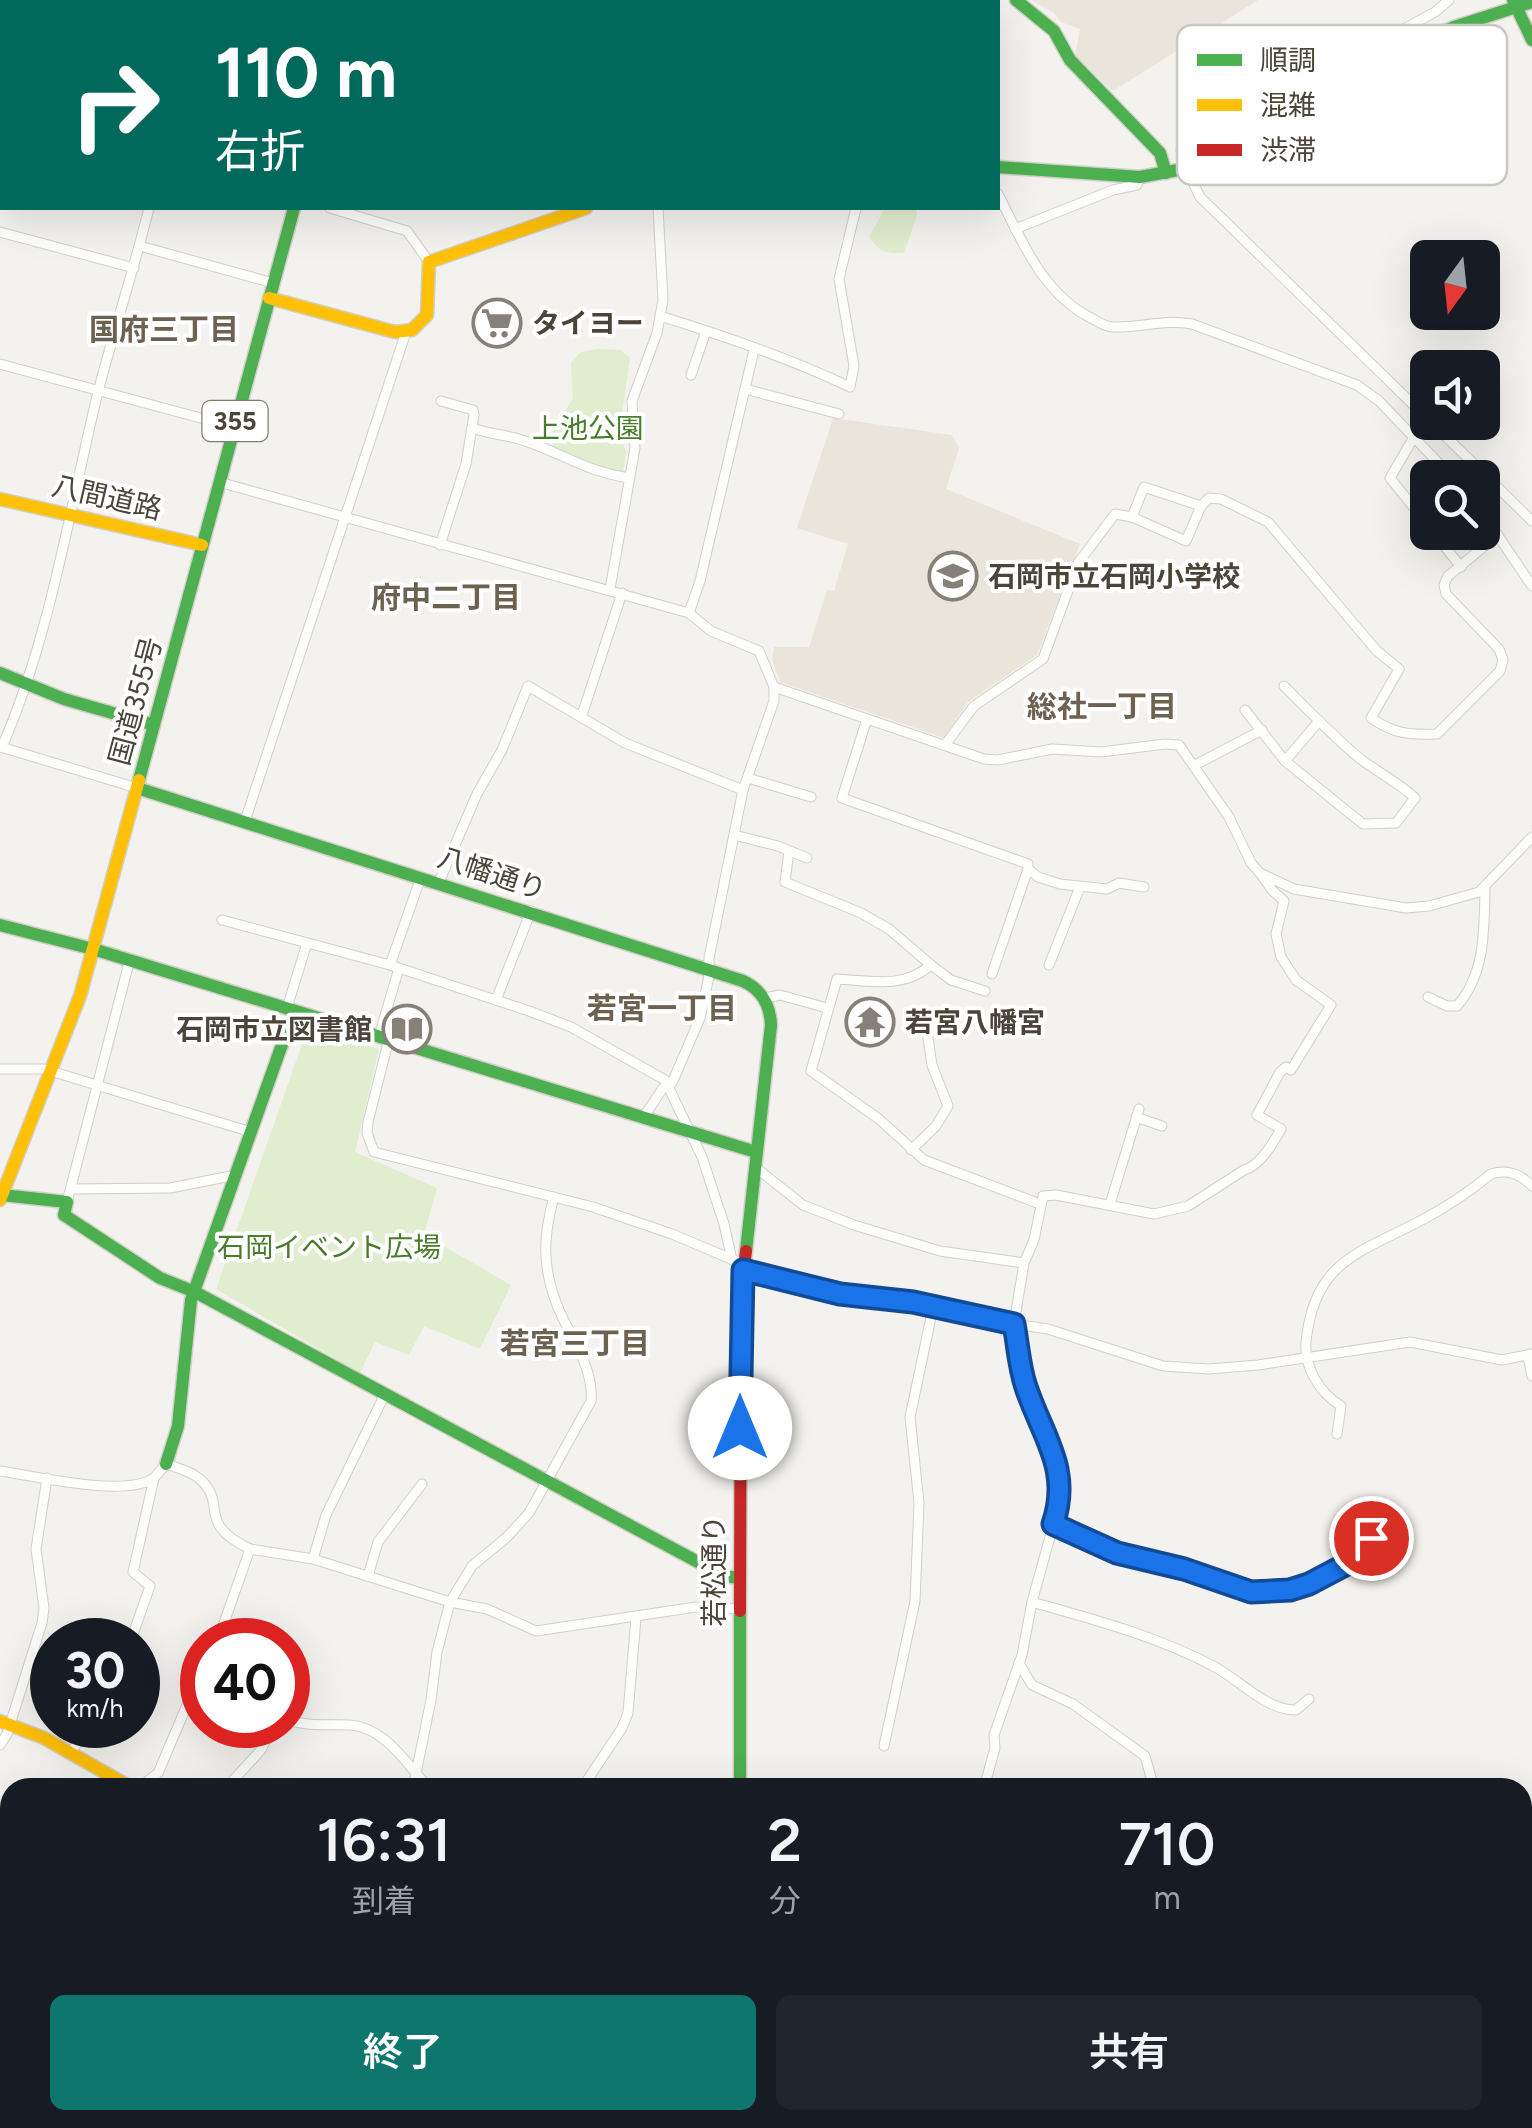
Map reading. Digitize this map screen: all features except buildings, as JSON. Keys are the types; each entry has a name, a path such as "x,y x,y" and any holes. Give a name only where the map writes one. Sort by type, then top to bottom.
{"main road":[{"path":"1016,0 1054,31 1070,60 1160,153 1166,174"},
{"path":"1459,25 1515,4 1532,2"},
{"path":"1515,4 1532,40"},
{"path":"1000,167 1140,177 1177,171"},
{"name":"国道355号","path":"1,1196 52,1072 93,950 293,210"},
{"path":"269,298 406,332 422,324 427,315 428,262 580,210"},
{"name":"八間道路","path":"0,498 202,545"},
{"path":"0,673 154,726"},
{"name":"八幡通り","path":"137,788 707,969 752,985 765,998"},
{"path":"0,926 130,960 384,1037 690,1132 755,1160"},
{"name":"若松通り","path":"740,1778 740,1264 770,1025 770,1007 765,998"},
{"path":"166,1464 178,1426 186,1326 195,1292 291,1009"},
{"path":"1,1196 70,1196 64,1215 91,1227 137,1265 195,1292 724,1576 739,1578"},
{"path":"5,1722 117,1778"}],"street":[{"path":"1412,25 1449,0"},
{"path":"1015,229 1113,190 1137,185 1140,177"},
{"path":"1194,185 1200,197 1410,402"},
{"path":"1000,198 1035,267 1079,312 1108,327 1176,321 1192,324 1357,385 1410,433"},
{"path":"137,788 1,747 26,684 71,515 98,392 149,210"},
{"path":"337,210 407,231 428,262"},
{"path":"610,589 636,448 632,401 660,316 664,276 658,210"},
{"path":"660,316 774,354 850,387 854,366 839,278 856,210"},
{"path":"0,232 134,268"},
{"path":"140,246 274,282"},
{"path":"246,821 406,332"},
{"path":"691,374 706,332"},
{"path":"689,612 700,581 754,350"},
{"path":"0,364 234,427"},
{"path":"1357,385 1373,366"},
{"path":"745,389 839,414"},
{"path":"440,401 474,410 466,464 440,545"},
{"path":"472,428 490,436 522,440 587,469 629,478"},
{"path":"1410,503 1390,478 1412,440"},
{"path":"1417,440 1436,460"},
{"path":"1449,440 1532,521"},
{"path":"219,482 689,612 700,624 759,651 774,688 774,701 743,790 700,1018 668,1086 643,1118"},
{"path":"1132,517 1144,487 1201,506"},
{"path":"945,746 974,706 1043,658 1078,563 1116,514 1186,541 1201,506 1209,498 1221,499 1268,522 1376,650 1399,668 1371,718 1404,736 1437,734 1500,670 1503,660 1499,650 1446,594 1444,586 1448,576 1481,550"},
{"path":"1500,539 1532,586"},
{"path":"1447,550 1461,567"},
{"path":"582,714 622,593"},
{"path":"439,882 528,686 638,748 743,790"},
{"path":"1245,710 1285,761 1363,824 1396,823 1416,798 1357,756 1284,686"},
{"path":"774,688 998,760 1052,750 1101,752 1165,744 1179,746 1229,817 1251,864 1284,901 1276,934 1287,970 1330,1005 1291,1070 1286,1067 1280,1072 1257,1115 1281,1130 1251,1168 1188,1206 1154,1214 1056,1195 1043,1196 1034,1240 1024,1263 1014,1324 1024,1383 1048,1438 1059,1493 1019,1662 994,1735 995,1748 987,1778"},
{"path":"867,719 842,798 1028,864 992,974"},
{"path":"1285,761 1319,721"},
{"path":"1195,765 1262,730"},
{"path":"748,778 811,797"},
{"path":"734,835 807,858"},
{"path":"1260,873 1294,889 1406,908 1430,906 1486,887 1532,837"},
{"path":"789,851 786,882 862,913 889,929 951,980 985,991"},
{"path":"1028,870 1052,882 1107,889 1118,883 1144,888"},
{"path":"421,876 394,967 367,1132 374,1152 554,1196 672,1234 740,1264 840,1294 913,1302 1080,1337 1163,1366 1209,1369 1410,1342 1502,1360 1530,1355 1532,1376"},
{"path":"1049,966 1080,886"},
{"path":"1428,997 1456,1006 1468,993 1479,967 1486,887"},
{"path":"496,1000 531,911"},
{"path":"222,920 394,967 496,1000 571,1028 664,1080 690,1132 740,1264"},
{"path":"291,1009 308,943"},
{"path":"130,960 70,1196 170,1188 236,1175"},
{"path":"931,964 916,977 904,981 838,979 812,1071 879,1119 931,1163 1040,1204"},
{"name":"八幡通り","path":"765,998 780,995 828,1008"},
{"path":"911,1150 936,1126 948,1106 932,1065 925,1018"},
{"path":"0,1069 21,1067 52,1072 251,1132"},
{"path":"1110,1204 1137,1113 1162,1126"},
{"path":"755,1160 804,1206 940,1250 1024,1263"},
{"path":"1337,1434 1341,1406 1328,1398 1304,1357 1314,1301 1324,1280 1360,1249 1423,1220 1492,1174 1503,1170 1514,1173 1532,1186"},
{"path":"414,1778 450,1602 472,1566 507,1537 529,1512 591,1401 592,1386 556,1304 549,1275 544,1242 554,1196"},
{"path":"884,1746 915,1601 919,1503 910,1417 933,1308"},
{"path":"313,1559 326,1515 385,1394"},
{"path":"0,1471 143,1485 166,1464 202,1481 208,1490 215,1523 233,1541 250,1549 313,1559 450,1602 487,1609 536,1632 696,1607 739,1609"},
{"path":"0,1745 42,1623 44,1608 36,1549 47,1478"},
{"path":"139,1618 149,1593 146,1580 133,1572 154,1478"},
{"path":"368,1576 378,1542 422,1484"},
{"path":"1053,1524 1117,1553 1184,1569 1251,1592 1290,1590 1309,1584 1362,1556 1370,1547 1371,1538 1362,1527"},
{"path":"226,1618 250,1549"},
{"path":"1032,1602 1171,1646 1216,1667 1281,1708 1296,1710 1309,1700"},
{"path":"589,1778 628,1714 636,1618"},
{"path":"1019,1662 1032,1685 1074,1704 1145,1756 1151,1778"},
{"path":"150,1778 158,1773 180,1722"},
{"path":"310,1725 364,1728 391,1745 420,1778"},
{"path":"72,1753 74,1748"},
{"path":"235,1778 262,1748"}],"shaded area":[{"path":"1031,0 1258,0 1218,25 1177,25 1177,51 1113,91 1075,56 1080,29 1061,22 1054,13"},
{"name":"石岡市立石岡小学校","path":"833,418 952,435 959,448 946,489 1080,544 1037,655 968,702 944,738 780,682 772,660 774,647 809,647 827,590 834,591 848,544 797,528"}],"green space":[{"path":"884,210 916,210 904,253 884,251 869,237"},
{"name":"上池公園","path":"620,350 630,358 619,434 626,452 623,473 597,468 555,451 550,436 573,398 571,363 581,352"},
{"name":"石岡イベント広場","path":"308,1027 379,1049 355,1152 437,1188 424,1235 511,1285 480,1349 424,1326 409,1355 375,1342 360,1373 216,1289"}],"traffic: fast":[{"path":"1016,0 1054,31 1070,60 1160,153 1166,173"},
{"path":"1513,0 1532,40"},
{"path":"1460,25 1532,2"},
{"path":"1000,167 1140,177 1177,170"},
{"path":"139,780 293,210"},
{"path":"0,673 64,699 154,725"},
{"path":"137,788 743,981 755,989 767,1004 771,1025 746,1251"},
{"path":"0,925 93,949"},
{"path":"93,949 756,1152"},
{"path":"166,1464 178,1426 191,1300 294,1011"},
{"path":"2,1195 67,1202 64,1215 160,1278 195,1292 724,1576 739,1578"},
{"path":"740,1611 740,1778"}],"traffic: slow":[{"path":"269,298 395,332 412,330 427,315 429,262 580,210"},
{"path":"0,499 202,545"},
{"path":"0,1200 80,996 139,780"},
{"path":"0,1721 44,1738 114,1778"}],"traffic: jam":[{"path":"740,1611 741,1292 746,1251"}],"place":[{"name":"タイヨー","path":"497,323"},
{"name":"石岡市立石岡小学校","path":"953,576"},
{"name":"若宮八幡宮","path":"870,1022"},
{"name":"石岡市立図書館","path":"407,1029"}],"district":[{"name":"国府三丁目","path":"164,330"},
{"name":"府中二丁目","path":"446,598"},
{"name":"総社一丁目","path":"1102,707"},
{"name":"若宮一丁目","path":"662,1009"},
{"name":"若宮三丁目","path":"575,1344"}],"route":[{"path":"740,1428 743,1270 840,1294 913,1302 1014,1324 1024,1383 1056,1466 1059,1493 1053,1524 1117,1553 1184,1569 1251,1592 1290,1590 1362,1556 1370,1547 1371,1538"}]}
